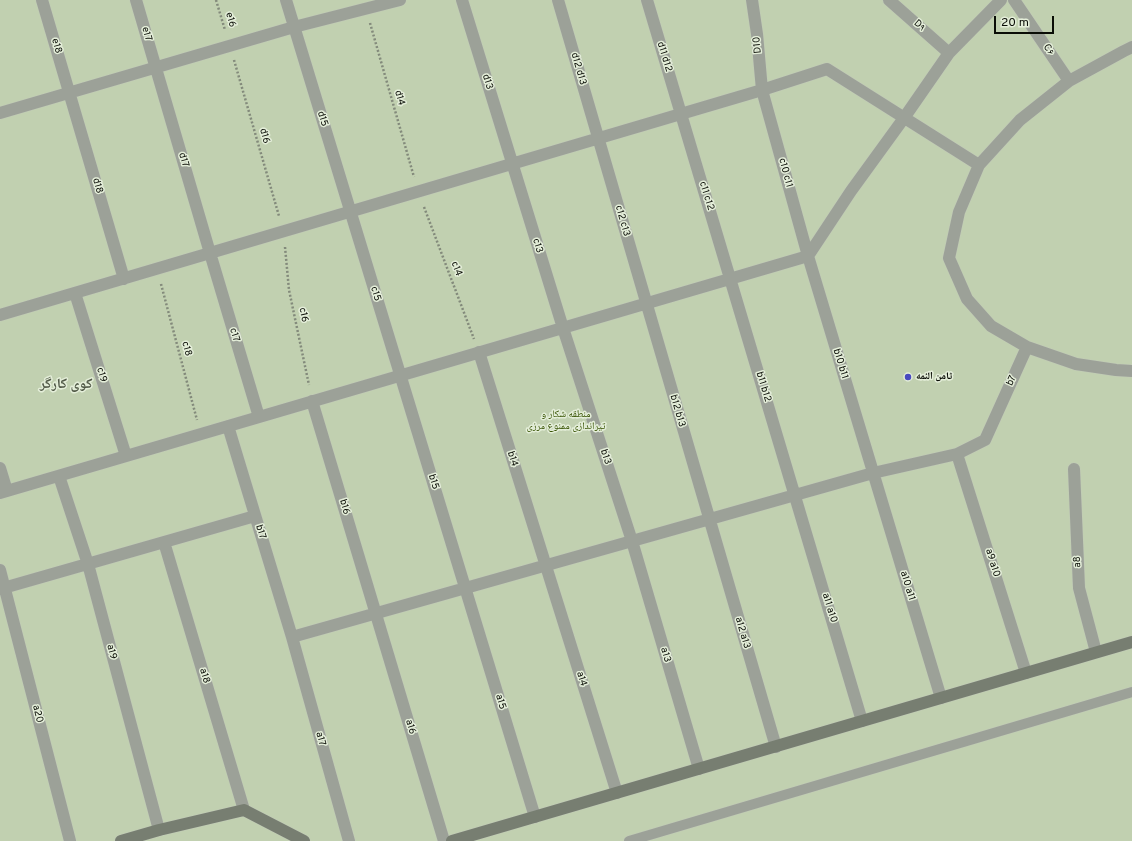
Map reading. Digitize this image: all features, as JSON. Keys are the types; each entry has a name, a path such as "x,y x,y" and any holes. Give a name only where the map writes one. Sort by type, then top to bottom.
{"main road":[{"path":"452,841 1132,642"},
{"path":"121,841 159,830 244,810 304,841"}],"street":[{"name":"e18","path":"42,0 70,92"},
{"name":"e17","path":"136,0 156,67"},
{"name":"d15","path":"286,0 350,212"},
{"path":"0,113 294,27 400,0"},
{"name":"d13","path":"462,0 512,164"},
{"name":"d12 d13","path":"558,0 598,138"},
{"name":"d11 d12","path":"647,0 681,114"},
{"name":"D10","path":"752,0 757,34 762,90"},
{"name":"D۹","path":"889,0 949,53"},
{"path":"0,468 4,492 808,256 949,53 1001,0"},
{"name":"C۶","path":"1014,0 1069,81"},
{"path":"1132,47 1069,81 1020,120 979,165 959,212 949,258 967,299 991,326 1027,347 1076,364 1132,371"},
{"name":"d17","path":"156,67 210,253"},
{"path":"0,315 762,90 826,69 979,165"},
{"name":"c10 c11","path":"762,90 808,256"},
{"name":"d18","path":"70,92 124,279"},
{"name":"c11 c12","path":"681,114 730,278"},
{"name":"c12 c13","path":"598,138 646,303"},
{"name":"c13","path":"512,164 563,328"},
{"name":"c15","path":"350,212 400,376"},
{"name":"c17","path":"210,253 259,417"},
{"name":"b10 b11","path":"808,256 873,473"},
{"name":"b11 b12","path":"730,278 795,495"},
{"name":"c19","path":"75,293 126,456"},
{"name":"b12 b13","path":"646,303 709,519"},
{"name":"b13","path":"563,328 632,541"},
{"name":"b7","path":"292,637 873,473 957,454 985,440 1027,347"},
{"name":"b14","path":"479,352 546,566"},
{"name":"b15","path":"400,376 466,588"},
{"name":"b16","path":"312,401 376,614"},
{"name":"b17","path":"228,426 292,637"},
{"name":"a9 a10","path":"957,454 1026,673"},
{"name":"a8","path":"1074,469 1079,588 1096,652"},
{"name":"a10 a11","path":"873,473 941,698"},
{"name":"a19","path":"59,476 88,564 159,830"},
{"name":"a11 a10","path":"795,495 862,721"},
{"path":"2,588 255,516"},
{"name":"a12 a13","path":"709,519 776,747"},
{"name":"a13","path":"632,541 698,769"},
{"name":"a18","path":"164,542 244,810"},
{"name":"a14","path":"546,566 617,793"},
{"name":"a20","path":"0,570 2,588 70,841"},
{"name":"a15","path":"466,588 535,817"},
{"name":"a16","path":"376,614 444,841"},
{"name":"a17","path":"292,637 349,841"}],"lane":[{"path":"629,841 1132,692"}],"path":[{"name":"e16","path":"216,0 230,46"},
{"name":"d14","path":"365,9 418,192"},
{"name":"d16","path":"230,46 284,231"},
{"name":"c14","path":"418,192 479,352"},
{"name":"c16","path":"284,231 289,290 312,401"},
{"name":"c18","path":"157,269 200,434"}],"green space":[{"name":"منطقه شکار و تیراندازی ممنوع مرزی","path":"0,0 1132,0 1132,841 0,841"}],"place":[{"name":"ثامن الئمه","path":"908,377"}],"district":[{"name":"کوی کارگر","path":"66,385"}]}
